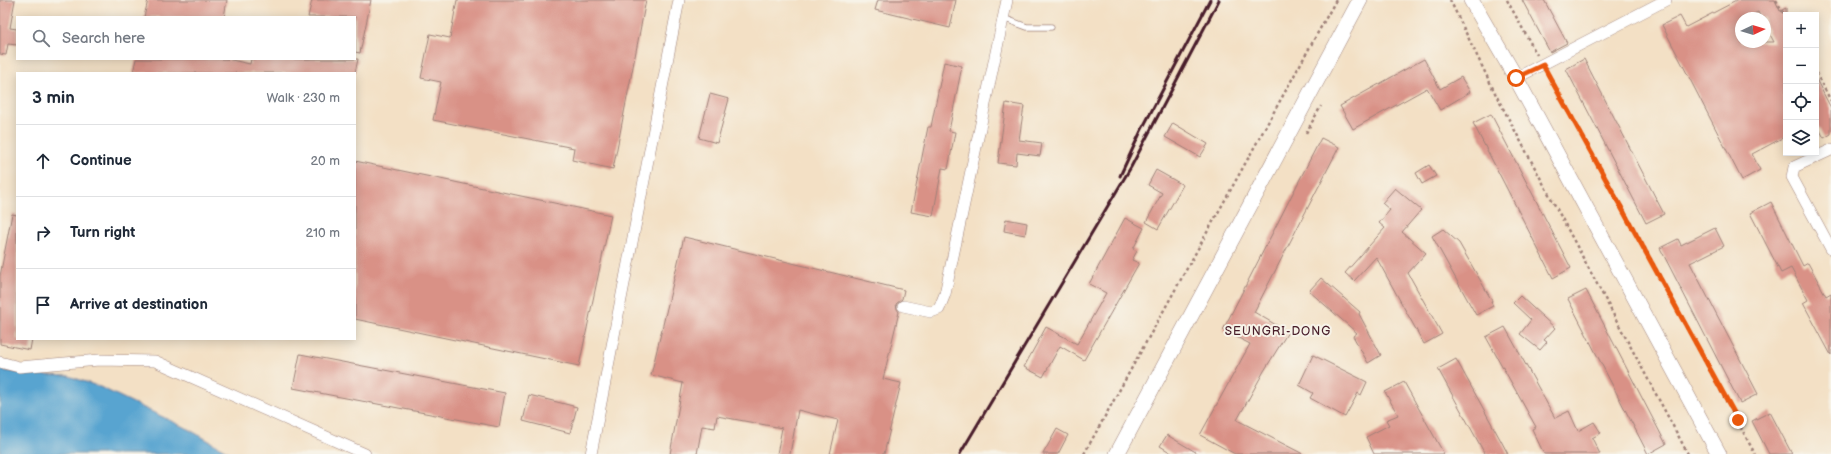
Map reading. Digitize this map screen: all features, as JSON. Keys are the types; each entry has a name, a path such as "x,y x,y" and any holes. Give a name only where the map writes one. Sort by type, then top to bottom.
{"main road":[{"path":"1117,454 1360,0"},
{"path":"1471,0 1516,78 1719,454"}],"street":[{"path":"591,454 679,0"},
{"path":"903,306 931,312 939,309 945,294 1007,0"},
{"path":"1516,78 1666,0"},
{"path":"1831,150 1794,167 1792,177 1831,249"},
{"path":"0,362 19,367 99,360 155,361 365,454"}],"lane":[{"path":"1003,18 1027,27 1051,27"}],"path":[{"path":"1084,454 1336,0"},
{"path":"1450,0 1501,104 1688,454"},
{"path":"1506,0 1645,249 1755,454"},
{"path":"1776,0 1783,13"},
{"path":"1819,79 1831,101"}],"water":[{"path":"0,370 27,374 69,376 100,387 188,429 232,454 0,454"}],"building":[{"path":"0,0 15,0 10,28 16,29 16,45 8,44 6,55 0,54"},
{"path":"148,0 227,0 224,16 144,16"},
{"path":"312,0 371,0 360,53 356,52 356,16 308,16"},
{"path":"457,0 646,0 613,169 572,160 574,148 433,120 441,82 421,78 430,34 450,38"},
{"path":"878,0 956,0 950,28 875,10"},
{"path":"1522,0 1544,0 1567,43 1550,52"},
{"path":"1738,0 1775,0 1780,11 1786,8 1786,12 1783,12 1783,138 1752,154 1760,170 1742,180 1662,25 1680,16 1686,27"},
{"path":"358,59 355,72 133,72 136,60 232,60 250,64 251,60"},
{"path":"1424,59 1440,89 1461,77 1470,92 1440,110 1427,88 1353,129 1340,106"},
{"path":"1584,59 1664,214 1646,223 1566,69"},
{"path":"944,62 962,66 949,131 955,132 948,169 942,168 933,216 911,212 928,127 931,127"},
{"path":"1819,85 1831,108 1831,134 1824,138 1819,129"},
{"path":"710,94 729,99 717,143 699,138"},
{"path":"1006,103 1024,106 1019,140 1042,143 1040,156 1017,153 1016,165 998,163"},
{"path":"1491,114 1571,268 1553,278 1473,123"},
{"path":"1173,123 1208,144 1200,157 1165,137"},
{"path":"1321,138 1339,147 1254,312 1288,332 1264,371 1237,420 1303,454 1235,454 1200,435 1250,344 1223,330"},
{"path":"356,161 611,215 579,366 356,319"},
{"path":"1429,165 1436,176 1422,184 1416,173"},
{"path":"1156,170 1183,185 1158,229 1146,222 1162,193 1148,185"},
{"path":"1395,188 1421,210 1402,232 1426,253 1408,273 1442,334 1424,344 1376,257 1354,281 1345,273 1385,228 1379,223 1390,210 1382,203"},
{"path":"1771,202 1803,266 1808,263 1826,296 1831,293 1831,355 1803,303 1808,300 1791,268 1781,273 1750,213"},
{"path":"12,214 16,215 16,340 32,340 30,350 0,344 0,276"},
{"path":"1125,218 1144,228 1133,249 1137,251 1132,260 1139,263 1084,360 1060,346 1043,377 1024,367 1046,327 1077,344 1106,293 1089,284"},
{"path":"1006,219 1027,223 1025,235 1004,231"},
{"path":"1715,228 1724,246 1690,263 1758,394 1740,403 1660,248 1678,239 1681,245"},
{"path":"1443,229 1459,243 1492,301 1493,306 1476,315 1432,236"},
{"path":"684,237 904,290 902,299 896,304 899,312 883,379 901,383 884,454 830,454 838,420 798,410 790,454 777,454 782,428 717,416 715,428 702,426 697,454 670,454 683,383 651,375"},
{"path":"1321,278 1360,312 1359,314 1381,355 1368,363 1353,336 1357,333 1309,291"},
{"path":"1586,290 1666,444 1648,454 1568,299"},
{"path":"1520,296 1555,328 1544,340 1547,342 1540,350 1520,334 1531,320 1513,303"},
{"path":"1505,327 1555,418 1569,411 1578,431 1594,422 1601,433 1592,438 1600,454 1544,454 1532,429 1536,427 1486,337"},
{"path":"300,354 505,393 499,427 293,388"},
{"path":"1313,355 1367,382 1361,395 1358,393 1345,417 1310,398 1313,393 1299,385"},
{"path":"1456,359 1508,454 1485,454 1438,369"},
{"path":"1404,382 1444,454 1374,454 1366,437 1389,425 1386,420 1398,415 1385,392"},
{"path":"529,395 577,407 570,433 523,421"},
{"path":"1770,412 1792,454 1769,454 1752,421"},
{"path":"1057,429 1068,435 1058,454 1043,454"},
{"path":"1167,435 1199,454 1173,454 1160,446"}],"railway":[{"path":"1120,176 1141,131 1210,0"},
{"path":"960,454 1131,167 1219,0"}],"district":[{"name":"SEUNGRI-DONG","path":"1278,331"}],"route":[{"path":"1516,78 1543,65 1738,420"}]}
